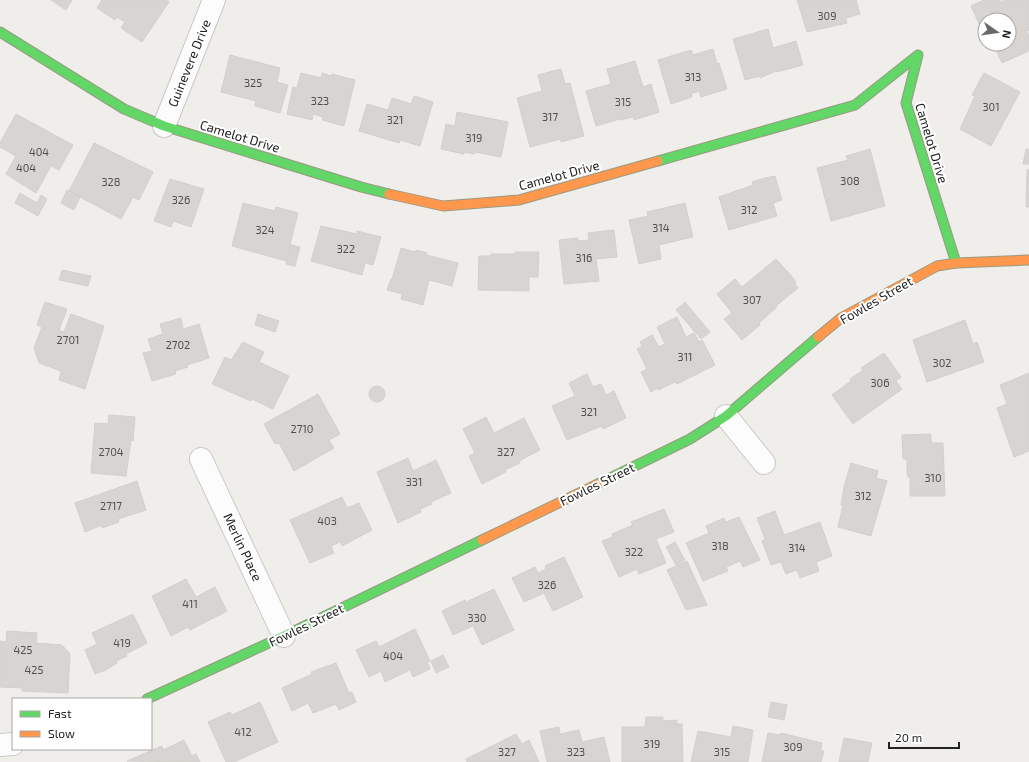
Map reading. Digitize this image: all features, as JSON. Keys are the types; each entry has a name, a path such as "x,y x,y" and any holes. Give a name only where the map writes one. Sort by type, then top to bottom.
{"street":[{"name":"Guinevere Drive","path":"164,126 214,0"},
{"name":"Camelot Drive","path":"0,32 124,109 164,126 361,187 443,206 519,200 855,105 918,55 906,103 956,263"},
{"name":"Fowles Street","path":"149,698 284,636 690,439 726,416 841,318 936,266 956,263 1029,260"},
{"path":"726,416 764,463"},
{"name":"Merlin Place","path":"201,459 284,636"},
{"path":"0,745 12,744"}],"building":[{"path":"51,0 72,0 66,10"},
{"path":"102,0 166,0 169,2 142,42 121,28 125,22 117,17 115,20 97,8"},
{"path":"797,0 856,0 860,14 846,18 847,23 807,32"},
{"path":"984,0 1000,0 1001,2 1005,0 1029,0 1029,30 1027,31 1029,36 1029,51 1002,63 997,52 1017,52 1017,12 977,12 977,19 971,6"},
{"path":"768,29 773,48 796,41 803,65 776,71 760,78 760,76 745,80 733,39"},
{"path":"713,49 727,89 701,97 699,91 691,94 692,97 671,104 658,60 691,50 693,55"},
{"path":"230,55 280,68 277,82 288,85 280,113 255,106 256,101 221,92"},
{"path":"635,61 643,87 651,84 659,112 634,120 633,117 620,119 596,126 586,91 611,84 607,69"},
{"path":"561,69 565,84 570,83 584,136 561,142 561,139 530,147 517,98 542,91 538,75"},
{"path":"301,73 321,78 322,73 331,76 332,74 355,80 344,126 322,120 323,117 313,114 312,120 287,114 293,87 297,88"},
{"path":"984,73 1020,92 991,146 960,129 975,96 972,95"},
{"path":"414,96 433,102 420,146 400,140 399,143 359,131 367,104 388,110 392,98 411,104"},
{"path":"457,112 508,122 501,157 475,152 475,154 464,152 464,154 441,149 446,124 455,126"},
{"path":"16,114 73,145 59,170 51,166 36,193 6,174 16,156 0,147 0,143"},
{"path":"94,143 153,172 139,200 133,197 121,219 69,191"},
{"path":"870,149 885,206 831,221 817,168 848,160 846,156"},
{"path":"1026,149 1029,149 1029,164 1023,164"},
{"path":"1027,170 1029,170 1029,207 1026,207"},
{"path":"775,176 782,200 773,203 777,216 729,230 719,197 753,185 752,182"},
{"path":"170,179 204,189 191,227 173,221 171,227 154,221"},
{"path":"67,190 80,197 74,210 61,203"},
{"path":"20,193 37,203 41,195 47,199 38,216 15,203"},
{"path":"243,203 275,211 276,207 298,213 286,261 232,246"},
{"path":"685,203 693,237 659,245 661,259 639,264 629,220 648,216 647,212"},
{"path":"321,226 357,234 357,231 381,237 373,265 365,263 362,275 311,261"},
{"path":"614,230 617,257 596,259 599,281 564,284 559,240 578,238 578,241 589,240 588,233"},
{"path":"291,245 300,247 295,266 286,264"},
{"path":"401,248 415,252 416,250 427,253 426,255 458,263 452,286 429,280 423,305 401,299 402,294 387,290 392,279"},
{"path":"515,252 539,252 538,277 529,277 529,291 478,290 479,256 491,256 491,254 515,254"},
{"path":"776,259 794,279 798,288 776,306 777,307 759,323 760,325 742,340 724,319 732,313 717,294 735,279 742,287"},
{"path":"62,270 91,276 88,286 59,280"},
{"path":"45,302 67,309 59,330 64,332 71,314 104,326 85,389 59,380 61,371 39,363 34,348 42,327 37,325"},
{"path":"685,302 710,332 701,339 676,310"},
{"path":"258,314 279,321 275,332 255,325"},
{"path":"677,317 686,337 694,333 699,342 702,340 715,365 677,384 675,382 658,390 657,388 651,392 641,372 647,369 637,349 642,346 640,342 652,335 659,347 665,344 657,327"},
{"path":"181,318 183,329 199,324 209,358 187,365 188,367 175,371 176,374 152,381 143,353 152,351 148,339 163,334 160,324"},
{"path":"965,320 973,344 977,342 984,362 927,382 913,340"},
{"path":"243,342 264,352 259,362 289,376 273,409 252,399 251,401 212,384 225,357 231,360"},
{"path":"884,353 901,377 896,381 902,389 853,424 832,395 863,370 861,368"},
{"path":"1029,373 1029,451 1014,457 997,408 1007,404 1000,385"},
{"path":"587,374 593,387 601,384 606,395 614,391 626,418 603,429 602,426 567,440 552,406 575,396 569,383"},
{"path":"377,386 384,391 385,394 380,401 377,402 370,397 369,394 374,387"},
{"path":"318,394 340,434 329,440 334,448 294,471 279,443 275,444 264,424"},
{"path":"109,415 135,417 133,441 131,440 126,476 91,473 95,423 108,424"},
{"path":"486,417 494,433 524,418 540,450 519,461 520,463 505,470 506,472 482,484 469,456 475,453 463,429"},
{"path":"931,434 931,443 943,443 945,496 910,496 910,477 908,477 907,473 907,459 903,459 902,435"},
{"path":"408,458 413,471 436,460 451,493 431,502 432,504 420,509 421,512 398,523 377,472"},
{"path":"851,463 878,471 876,478 887,481 871,536 838,527 843,505 841,505 844,487"},
{"path":"137,481 146,510 118,519 119,522 102,528 102,525 85,532 75,503"},
{"path":"342,497 347,508 359,503 372,530 342,546 340,542 331,546 334,553 310,563 290,520"},
{"path":"664,509 674,532 656,539 666,563 639,574 637,569 619,577 602,541 613,537 612,534 633,525 631,522"},
{"path":"775,511 784,535 820,522 832,556 816,562 819,571 800,578 797,570 786,574 781,562 771,565 762,541 765,539 757,518"},
{"path":"739,517 760,560 743,567 740,561 726,567 728,571 703,581 686,543 709,533 706,526 724,518 726,522"},
{"path":"675,542 685,560 676,565 666,547"},
{"path":"564,557 583,597 553,611 544,593 524,602 512,578 535,567 538,573 546,569 545,566"},
{"path":"687,561 707,605 686,610 667,570"},
{"path":"186,579 196,597 215,587 227,611 190,630 188,627 171,636 152,596"},
{"path":"494,589 514,630 482,645 473,626 453,635 442,611"},
{"path":"133,614 147,643 126,654 127,656 116,661 117,663 106,670 95,674 85,650 97,644 92,633"},
{"path":"415,629 430,661 427,662 430,669 413,677 410,670 385,682 381,671 369,677 356,650 376,641 379,647"},
{"path":"7,631 37,633 36,643 62,645 70,654 68,693 22,691 22,688 0,687 0,641 6,642"},
{"path":"443,655 449,667 436,673 431,661"},
{"path":"336,663 349,693 352,692 356,702 339,710 336,704 313,713 308,703 292,711 282,688 312,674 311,672"},
{"path":"260,702 278,742 234,762 226,762 208,722 230,712 232,715"},
{"path":"771,702 787,705 784,720 768,717"},
{"path":"646,717 663,717 663,721 677,720 677,724 682,724 683,762 622,762 622,727 645,727"},
{"path":"733,726 753,730 748,762 691,762 698,731 731,737"},
{"path":"559,727 560,734 579,730 582,742 604,737 610,762 547,762 540,731"},
{"path":"768,733 780,735 781,733 822,743 821,751 824,751 821,762 762,762"},
{"path":"516,734 522,744 529,740 539,762 467,762 466,759"},
{"path":"844,738 872,743 868,762 839,762"},
{"path":"184,740 192,756 196,754 200,762 127,761 162,746 163,750"}],"traffic: fast":[{"path":"0,32 124,109 164,126 361,187 389,194"},
{"path":"658,161 855,105 918,55 906,103 956,263"},
{"path":"598,484 690,439 726,416 818,337"},
{"path":"149,698 284,636 482,540"}],"traffic: slow":[{"path":"389,194 443,206 519,200 658,161"},
{"path":"818,337 841,318 937,266 956,263 1029,260"},
{"path":"482,540 598,484"}]}
